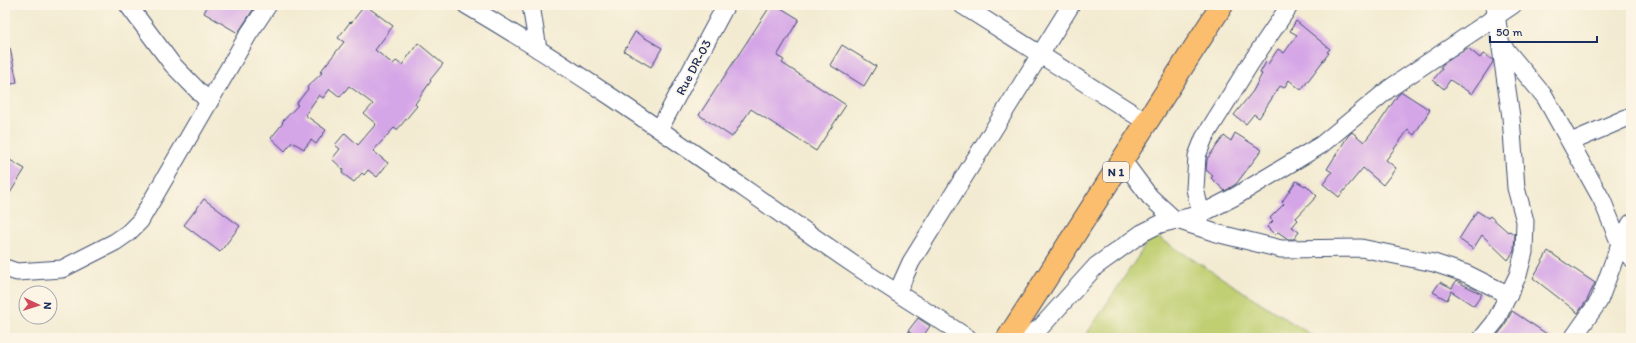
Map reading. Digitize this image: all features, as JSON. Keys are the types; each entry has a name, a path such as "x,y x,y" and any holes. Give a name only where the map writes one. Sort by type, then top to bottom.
{"highway":[{"name":"N 1","path":"1008,338 1148,123 1222,5"}],"street":[{"path":"128,5 172,64 209,102"},
{"path":"5,268 17,272 62,269 115,242 128,233 140,221 248,35 268,5"},
{"path":"466,5 538,49 660,128 857,267 968,338"},
{"path":"532,5 538,49"},
{"name":"Rue DR-03","path":"660,128 726,5"},
{"path":"962,5 1148,123"},
{"path":"897,293 911,262 1071,5"},
{"path":"1201,214 1195,189 1198,156 1204,138 1250,64 1290,5"},
{"path":"1024,338 1040,328 1096,266 1142,233 1174,219 1201,214 1236,196 1321,145 1390,88 1495,11 1513,5"},
{"path":"1482,338 1495,322 1509,295 1518,274 1524,252 1525,221 1516,188 1511,118 1495,11"},
{"path":"1501,44 1545,97 1602,200 1620,244 1631,258"},
{"path":"1571,142 1631,116"},
{"path":"1123,161 1150,197 1174,219 1216,233 1281,249 1361,248 1434,263 1467,274 1509,295"},
{"path":"1573,338 1599,301 1620,244 1631,223"}],"green space":[{"path":"1153,234 1316,338 1084,338"}],"building":[{"path":"208,5 256,5 238,33 204,13"},
{"path":"365,5 393,26 375,50 393,64 396,61 402,65 418,43 443,64 430,80 431,81 415,104 417,106 397,130 394,128 373,151 388,163 377,177 368,170 364,175 362,173 354,182 342,173 344,170 332,159 340,149 335,145 345,133 358,145 376,124 364,114 373,104 349,86 340,97 330,89 323,98 319,95 305,115 326,130 316,144 311,140 304,149 292,142 285,151 271,138 283,123 282,122 298,105 296,104 308,89 307,87 322,73 320,72 344,42 338,38"},
{"path":"771,5 776,5 799,19 777,56 784,60 782,63 846,105 816,151 751,109 732,137 699,115"},
{"path":"1296,21 1330,49 1327,52 1329,53 1301,90 1289,80 1284,88 1280,86 1259,118 1254,114 1246,124 1234,115 1253,91 1262,74 1260,73 1266,62 1268,64 1278,49 1284,53 1297,35 1290,31"},
{"path":"635,32 662,48 651,67 624,51"},
{"path":"842,45 876,66 864,86 830,65"},
{"path":"10,48 17,82 5,87 5,49"},
{"path":"1468,48 1480,58 1483,54 1493,60 1493,62 1472,94 1450,80 1444,89 1433,80 1442,69 1440,68 1443,64"},
{"path":"1402,92 1430,110 1414,135 1408,130 1386,160 1396,168 1383,185 1363,168 1339,197 1323,184 1332,172 1327,169 1348,136 1352,132 1364,142 1398,95"},
{"path":"1235,133 1262,150 1236,184 1225,191 1211,178 1213,176 1206,170 1207,159 1224,136 1231,141"},
{"path":"5,157 25,169 5,201"},
{"path":"1296,181 1305,186 1306,185 1317,196 1296,218 1298,220 1292,227 1299,232 1294,239 1288,239 1278,232 1275,235 1267,227 1273,221 1270,218 1284,204 1282,202"},
{"path":"204,199 240,226 220,252 184,225"},
{"path":"1477,211 1488,218 1490,216 1508,232 1509,231 1515,234 1514,251 1508,260 1482,235 1473,249 1459,239"},
{"path":"1548,251 1595,283 1587,300 1578,313 1533,278"},
{"path":"1456,281 1482,294 1474,306 1451,291 1447,300 1433,292 1440,282 1452,288"},
{"path":"1512,311 1553,338 1495,338 1504,327"},
{"path":"918,318 930,326 922,338 918,338 908,331"}]}
